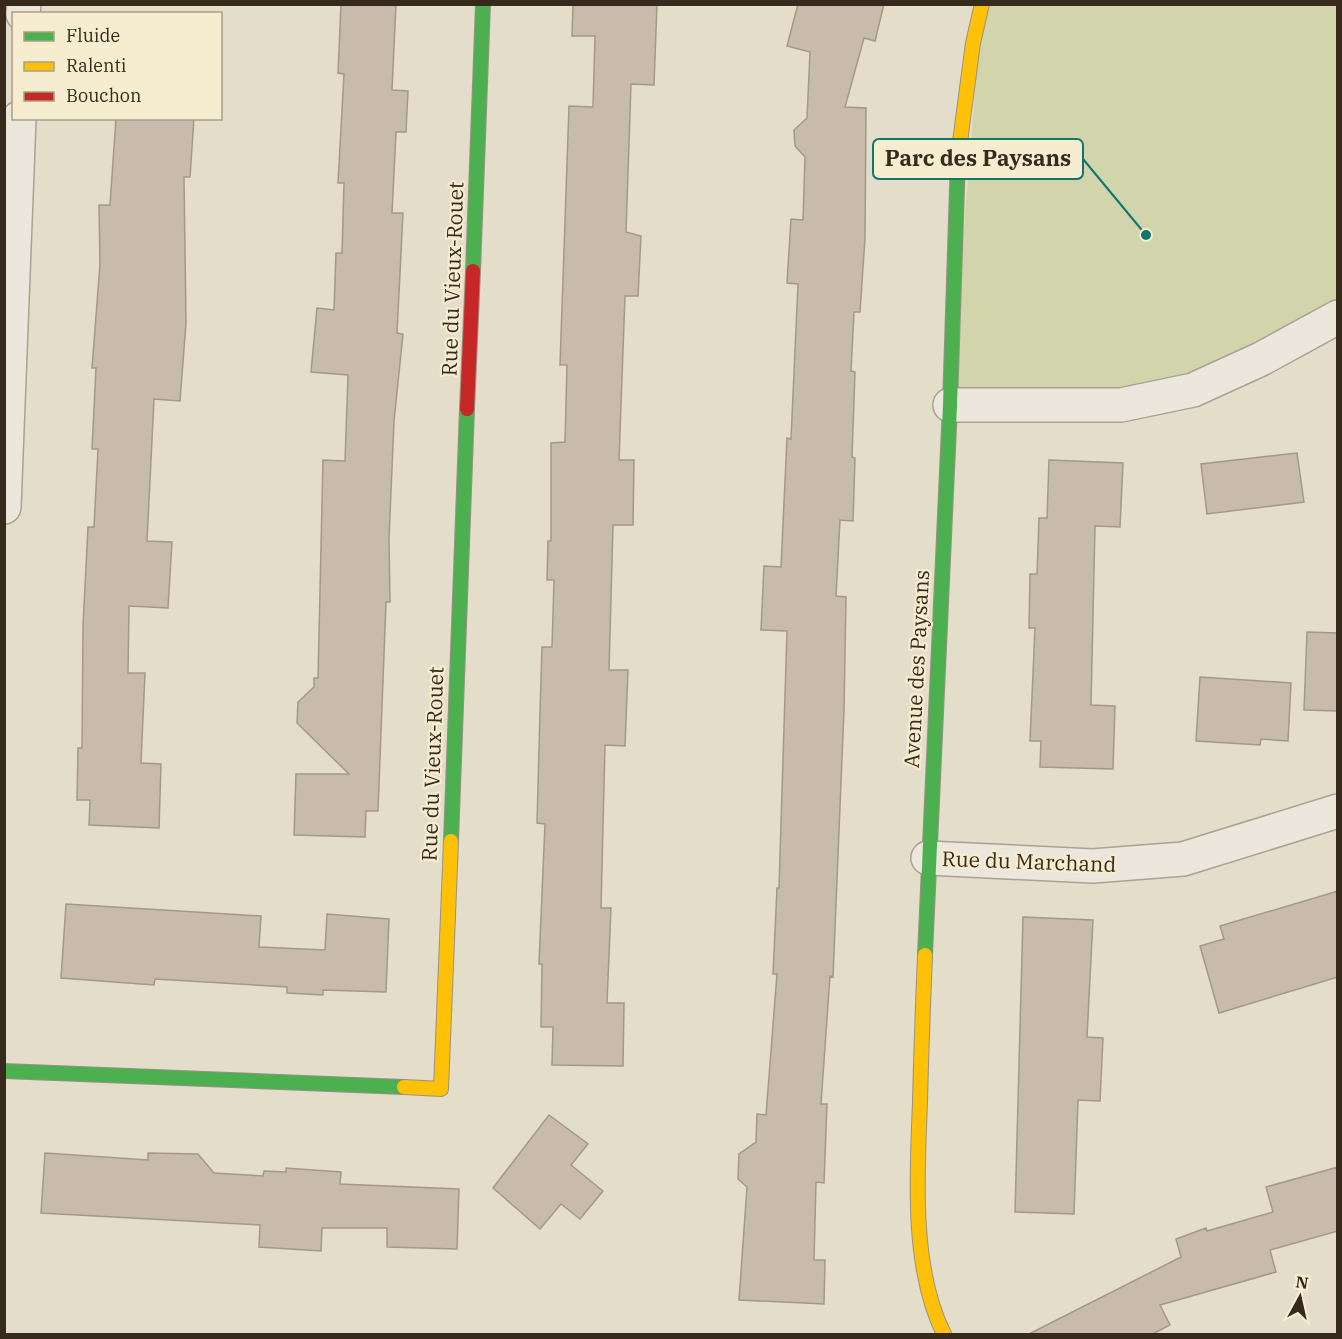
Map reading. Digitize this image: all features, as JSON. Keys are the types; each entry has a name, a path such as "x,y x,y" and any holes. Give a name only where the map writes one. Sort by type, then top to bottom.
{"street":[{"name":"Rue du Vieux-Rouet","path":"4,1071 441,1089 483,4"},
{"name":"Avenue des Paysans","path":"944,1335 937,1320 921,1250 917,1174 928,858 950,405 958,154 973,43 982,4"},
{"path":"4,507 19,120"},
{"path":"950,405 1121,405 1193,390 1261,359 1338,317"},
{"name":"Rue du Marchand","path":"928,858 1093,866 1183,859 1338,811"}],"green space":[{"path":"982,5 1337,5 1337,317 1193,390 950,405"}],"building":[{"path":"341,4 396,4 392,90 408,91 406,132 396,132 392,213 403,213 397,333 403,334 394,421 389,539 390,602 386,602 378,811 366,811 365,837 294,835 296,774 349,774 297,723 298,702 314,687 314,678 318,678 323,460 345,461 348,375 311,372 317,308 334,310 336,253 342,253 344,183 338,183 344,74 338,73"},
{"path":"573,4 657,4 654,85 631,84 626,232 641,236 638,296 625,296 619,460 634,460 633,525 613,525 609,670 628,670 625,746 605,745 601,908 611,908 607,1003 624,1003 623,1066 552,1065 553,1027 541,1027 542,964 539,964 545,824 537,823 542,647 552,647 554,580 547,580 548,541 551,541 551,443 565,442 567,365 560,365 569,106 593,107 595,36 572,36"},
{"path":"798,4 884,4 875,41 864,38 845,107 866,108 865,238 860,312 854,312 851,371 855,372 852,457 855,458 853,521 840,520 836,596 846,597 844,710 833,977 830,976 821,1104 827,1104 824,1183 816,1182 814,1260 825,1260 824,1304 739,1300 747,1187 738,1179 739,1154 756,1142 757,1114 766,1115 777,974 773,974 777,888 779,888 787,631 761,630 764,566 781,567 787,438 791,439 798,284 787,283 791,219 803,220 805,157 795,146 794,130 807,118 810,52 787,46"},
{"path":"116,120 194,120 190,177 184,177 186,323 180,401 154,399 147,541 172,542 168,608 129,606 128,673 145,673 141,763 161,764 159,828 89,825 90,800 77,800 78,748 82,748 83,626 88,527 94,527 98,449 92,449 96,368 92,368 100,264 99,205 110,205"},
{"path":"1297,453 1304,502 1207,514 1201,464"},
{"path":"1049,460 1123,463 1120,527 1095,526 1091,705 1115,706 1113,769 1040,767 1041,741 1030,741 1035,628 1029,628 1030,574 1037,574 1039,518 1047,518"},
{"path":"1307,632 1338,633 1338,711 1304,710"},
{"path":"1200,677 1291,683 1288,741 1261,739 1260,745 1196,741"},
{"path":"1338,891 1338,977 1219,1013 1200,946 1224,939 1220,926"},
{"path":"66,904 261,916 259,947 325,950 327,914 389,919 386,992 323,990 323,995 287,993 287,987 155,979 154,985 61,978"},
{"path":"1023,917 1093,920 1087,1037 1103,1038 1100,1101 1078,1100 1074,1214 1015,1212"},
{"path":"549,1115 588,1144 571,1165 603,1191 580,1219 561,1204 540,1229 493,1188"},
{"path":"45,1153 148,1160 148,1153 198,1154 214,1173 263,1176 264,1171 286,1172 286,1168 341,1172 340,1184 459,1189 457,1249 387,1247 387,1228 322,1228 321,1251 259,1247 260,1225 41,1213"},
{"path":"1338,1167 1338,1231 1270,1250 1276,1272 1160,1305 1170,1325 1151,1335 1027,1335 1181,1257 1176,1239 1206,1228 1207,1231 1273,1212 1266,1187"}],"traffic: fast":[{"path":"473,271 483,4"},
{"path":"925,955 950,405 958,157"},
{"path":"451,841 467,409"},
{"path":"4,1071 404,1087"}],"traffic: slow":[{"path":"958,157 973,43 982,4"},
{"path":"404,1087 441,1089 451,841"},
{"path":"925,955 918,1221 926,1280 933,1308 944,1334"}],"traffic: jam":[{"path":"467,409 473,271"}],"place":[{"name":"Parc des Paysans","path":"1146,235"}]}
